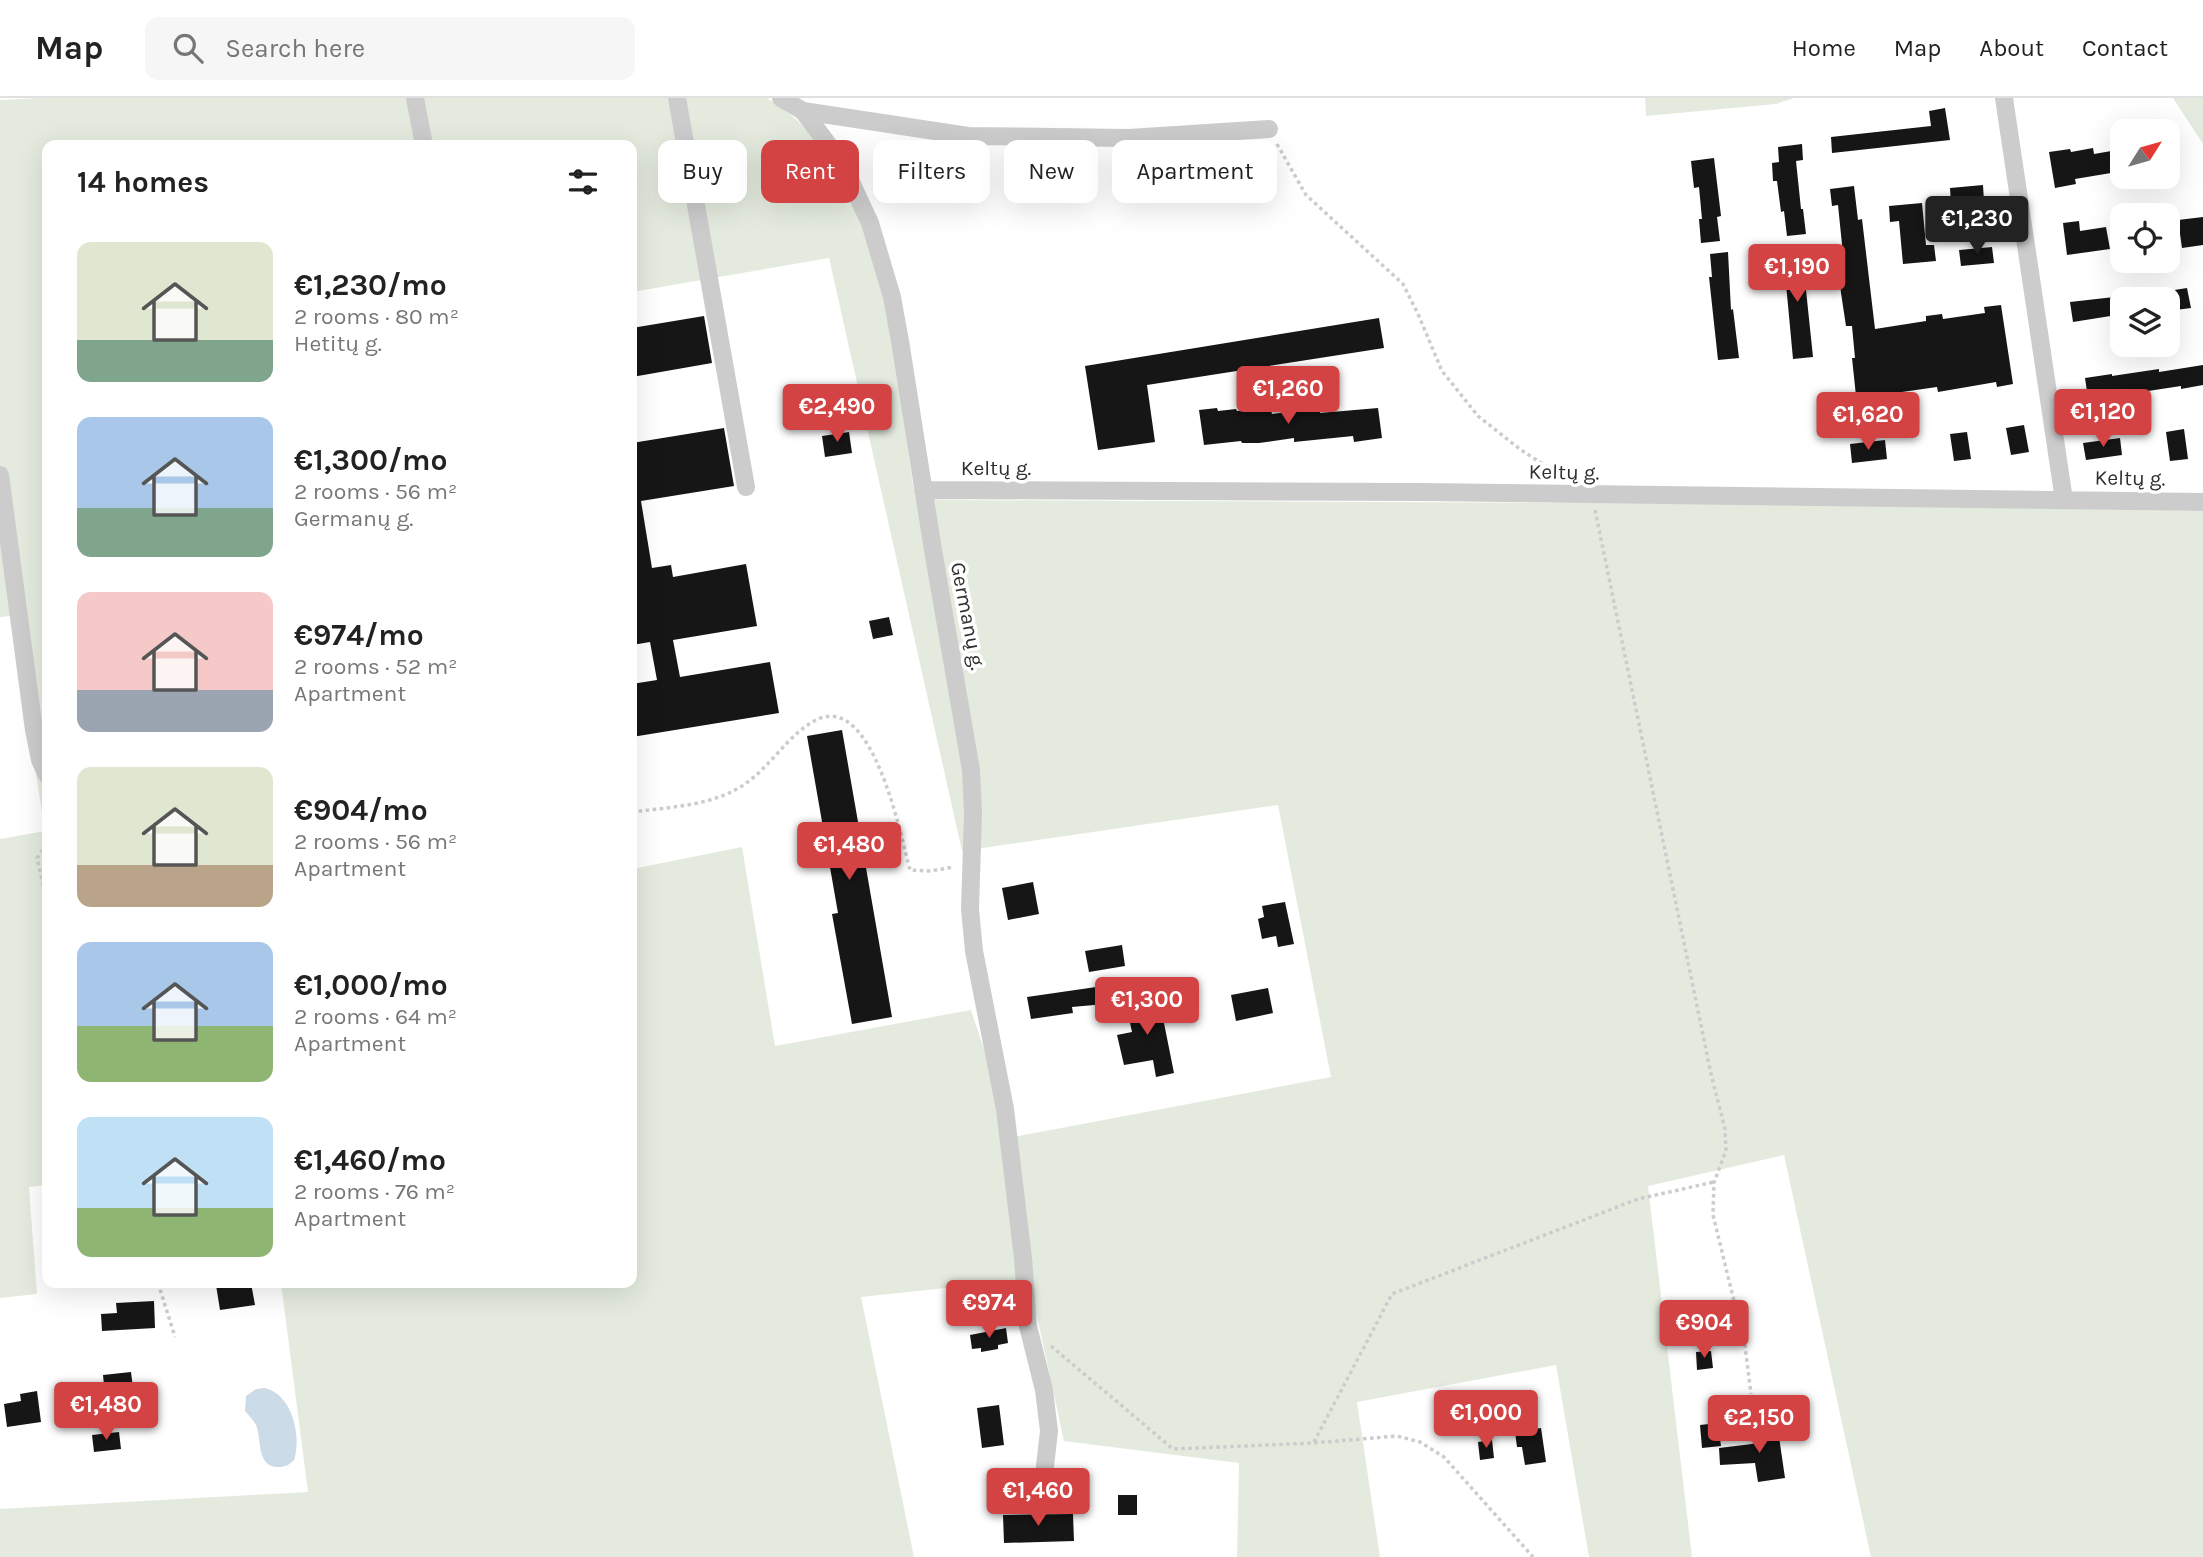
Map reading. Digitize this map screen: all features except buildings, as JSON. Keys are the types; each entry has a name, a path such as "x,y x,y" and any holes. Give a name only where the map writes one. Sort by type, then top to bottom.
{"street":[{"path":"415,98 423,140"},
{"path":"677,98 746,487"},
{"path":"781,98 968,136 1129,138 1269,129"},
{"path":"2004,98 2064,500"},
{"name":"Germanų g.","path":"808,105 851,182 870,223 882,259 900,341 971,770 973,813 970,909 974,951 999,1073 1023,1258 1028,1326 1044,1390 1049,1431 1044,1475"},
{"path":"0,475 34,730 42,764"},
{"name":"Keltų g.","path":"923,490 1420,492 2203,502"}],"path":[{"path":"1269,129 1307,195 1403,284 1442,371 1478,416 1521,450 1592,495 1711,1074 1725,1129 1726,1151 1714,1182 1713,1215 1745,1346 1751,1394"},
{"path":"637,811 692,804 721,796 749,782 779,750 813,721 825,716 835,717 860,733 872,748 884,776 911,870 930,871 970,864"},
{"path":"42,851 37,858 42,880"},
{"path":"1313,1443 1392,1294 1638,1199 1714,1182"},
{"path":"160,1288 175,1337"},
{"path":"1028,1326 1173,1449 1313,1443 1397,1436 1420,1442 1444,1457 1533,1557"}],"shaded area":[{"path":"39,98 767,98 797,120 813,140 761,140 761,203 853,203 869,245 882,294 914,490 937,500 1785,504 2203,511 2203,1557 1871,1557 1784,1155 1648,1186 1692,1557 1589,1557 1556,1365 1357,1402 1380,1557 1237,1557 1239,1463 1064,1441 1029,1279 861,1297 914,1557 0,1557 0,1509 308,1492 282,1288 637,1288 637,868 742,847 775,1046 971,1010 1013,1137 1331,1077 1278,805 962,851 829,258 637,291 637,140 42,140 42,812 11,616 0,617 0,100"},
{"path":"1645,98 1794,98 1776,104 1646,116"},
{"path":"2173,98 2203,98 2203,144"},
{"path":"42,832 42,1186 29,1187 37,1294 0,1298 0,839"}],"water":[{"path":"264,1388 282,1398 293,1417 297,1439 294,1460 283,1467 272,1466 263,1458 256,1425 245,1411 246,1396 256,1389"}]}
